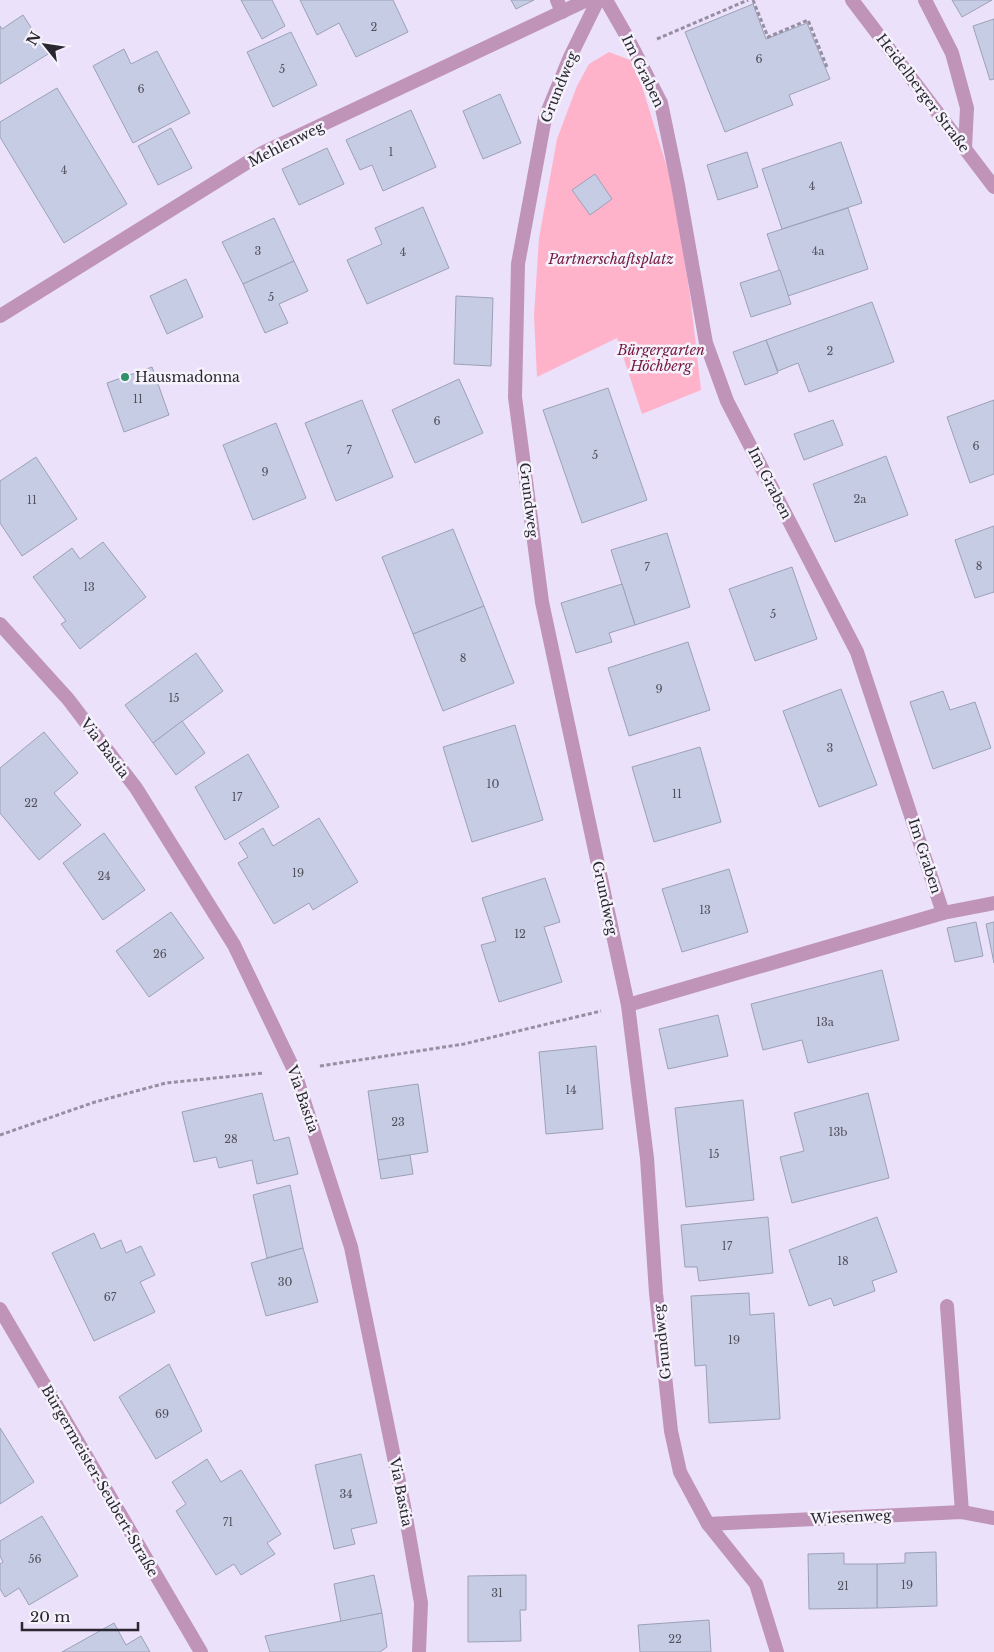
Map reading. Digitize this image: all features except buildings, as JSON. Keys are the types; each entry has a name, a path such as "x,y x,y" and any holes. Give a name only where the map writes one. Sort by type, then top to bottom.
{"street":[{"name":"Mehlenweg","path":"0,316 264,152 560,6 587,0"},
{"name":"Grundweg","path":"598,0 570,57 544,118 518,264 516,397 542,602 628,1005 647,1158 656,1294 671,1431 680,1472 708,1524 756,1584 777,1652"},
{"name":"Im Graben","path":"606,0 634,49 661,103 678,185 706,343 727,401 857,652 944,913 994,904"},
{"name":"Heidelberger Straße","path":"852,0 994,187"},
{"path":"925,0 952,53 967,108 965,148"},
{"name":"Via Bastia","path":"0,624 68,699 136,788 234,945 294,1070 351,1247 404,1506 421,1603 419,1652"},
{"path":"628,1005 944,913"},
{"path":"947,1306 962,1512"},
{"name":"Bürgermeister-Seubert-Straße","path":"0,1309 201,1652"},
{"name":"Wiesenweg","path":"708,1524 962,1512 994,1518"}],"path":[{"path":"634,49 748,0"},
{"path":"754,0 768,37 808,20 827,67"},
{"path":"347,1061 464,1044 572,1017"},
{"path":"0,1135 95,1102 166,1083 247,1074"}],"green space":[{"name":"Partnerschaftsplatz","path":"609,52 630,60 641,83 674,190 691,303 701,390 642,414 617,338 537,377 534,316 539,238 557,139 577,86 589,64"}],"place":[{"name":"Hausmadonna","path":"125,377"}],"park label":[{"name":"Bürgergarten Höchberg","path":"661,358"}]}
